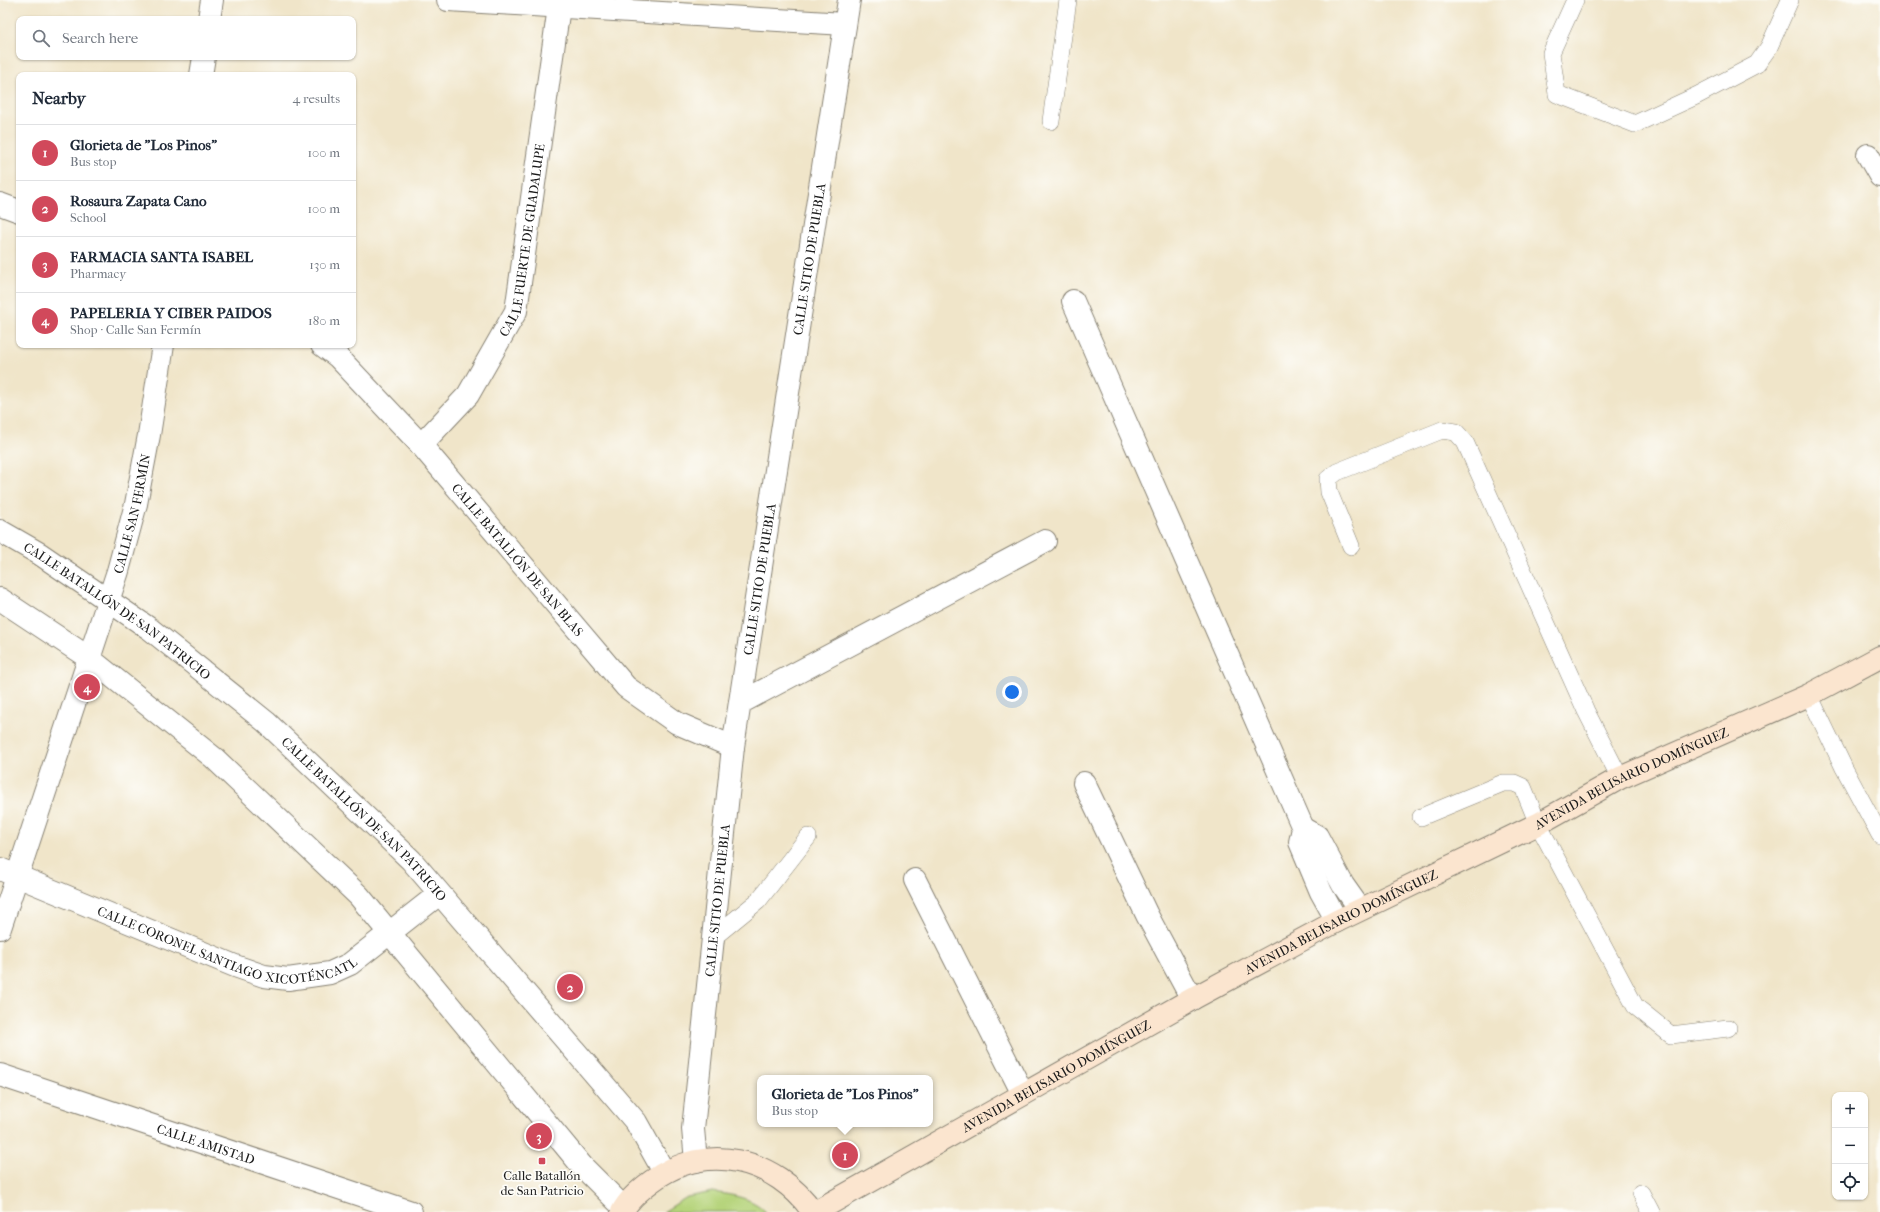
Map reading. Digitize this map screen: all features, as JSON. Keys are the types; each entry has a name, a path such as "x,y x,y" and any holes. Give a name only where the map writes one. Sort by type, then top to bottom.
{"main road":[{"name":"AVENIDA BELISARIO DOMÍNGUEZ","path":"814,1212 1192,999 1360,909 1538,824 1620,778 1808,695 1880,657"},
{"path":"623,1210 642,1188 664,1172 696,1161 725,1158 754,1165 780,1178 802,1197 814,1212"}],"street":[{"path":"209,16 212,0"},
{"path":"448,0 559,8 845,24"},
{"name":"CALLE SITIO DE PUEBLA","path":"696,1161 693,1129 733,747 849,0"},
{"name":"CALLE FUERTE DE GUADALUPE","path":"421,445 468,395 516,310 559,8"},
{"path":"202,72 204,60"},
{"path":"1868,155 1880,176"},
{"path":"0,204 16,210"},
{"path":"1073,301 1303,828 1300,842 1321,892 1337,921"},
{"name":"CALLE SAN FERMÍN","path":"0,928 9,872 89,658 108,600 136,504 149,435 163,348"},
{"name":"CALLE BATALLÓN DE SAN BLAS","path":"326,348 338,357 421,445 626,687 677,723 733,747"},
{"name":"CALLE BATALLÓN DE SAN PATRICIO","path":"0,532 40,554 150,629 266,722 411,860 636,1122 664,1172"},
{"path":"740,703 1045,541"},
{"path":"0,599 89,658 214,758 359,896 582,1166 623,1210"},
{"path":"1084,784 1147,916 1192,999"},
{"path":"1303,828 1317,836 1343,886 1360,909"},
{"name":"CALLE CORONEL SANTIAGO XICOTÉNCATL","path":"9,872 235,966 264,976 288,979 330,973 350,964 439,894"},
{"path":"915,880 1023,1094"},
{"name":"CALLE AMISTAD","path":"0,1075 411,1212"}],"lane":[{"path":"1051,121 1068,0"},
{"path":"1575,0 1551,53 1557,94 1635,124 1696,96 1757,64 1769,47 1790,0"},
{"path":"1351,546 1329,492 1328,479 1337,472 1442,430 1456,432 1465,442 1586,711 1620,778"},
{"path":"1808,695 1844,768 1880,835"},
{"path":"1420,818 1503,784 1514,784 1523,788 1538,824 1635,1006 1671,1035 1728,1028"},
{"path":"714,937 758,901 808,837"},
{"path":"1641,1193 1651,1212"}],"green space":[{"path":"713,1192 748,1200 766,1212 663,1212 687,1197"}],"place":[{"name":"PAPELERIA Y CIBER PAIDOS","path":"87,687"},
{"name":"Rosaura Zapata Cano","path":"570,987"},
{"name":"FARMACIA SANTA ISABEL","path":"539,1136"},
{"name":"Glorieta de \"Los Pinos\"","path":"845,1155"},
{"name":"Calle Batallón de San Patricio","path":"542,1161"}]}
